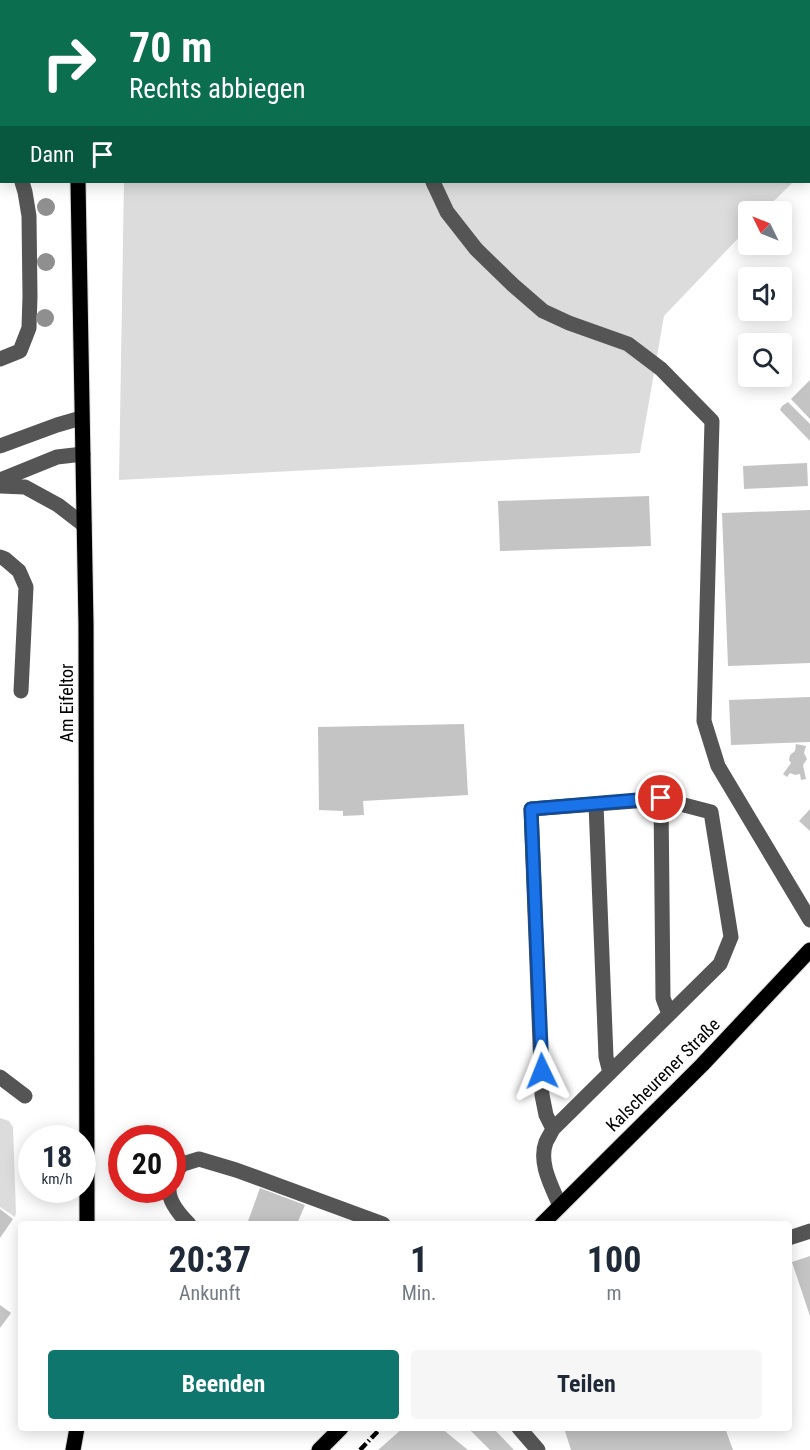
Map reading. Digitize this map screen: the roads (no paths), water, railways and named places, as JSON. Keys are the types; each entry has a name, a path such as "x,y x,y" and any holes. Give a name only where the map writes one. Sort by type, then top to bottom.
{"main road":[{"name":"Am Eifeltor","path":"78,183 86,649 87,1221"},
{"name":"Kalscheurener Straße","path":"548,1221 702,1065 810,950"},
{"path":"73,1450 76,1431"},
{"path":"319,1450 338,1431"}],"street":[{"path":"0,359 20,351 29,328 29,216 22,183"},
{"path":"433,183 447,212 476,249 513,285 543,310 569,323 628,345 661,369 712,421 704,721 718,766 810,920"},
{"path":"0,446 81,418"},
{"path":"0,480 57,457 83,453"},
{"path":"0,486 25,487 58,506 84,525"},
{"path":"0,557 19,571 26,587 21,691"},
{"path":"661,798 663,998 669,1014"},
{"path":"553,1129 546,1115 543,1095 531,809 661,798 711,812 731,937 720,964 553,1129 546,1143 543,1160 560,1206"},
{"path":"596,804 606,1057 610,1073"},
{"path":"0,1077 25,1096"},
{"path":"186,1163 199,1159 236,1170 375,1221"},
{"path":"173,1203 186,1221"},
{"path":"792,1237 810,1231"},
{"path":"522,1431 538,1450"}],"railway":[{"path":"360,1450 378,1431"}]}
